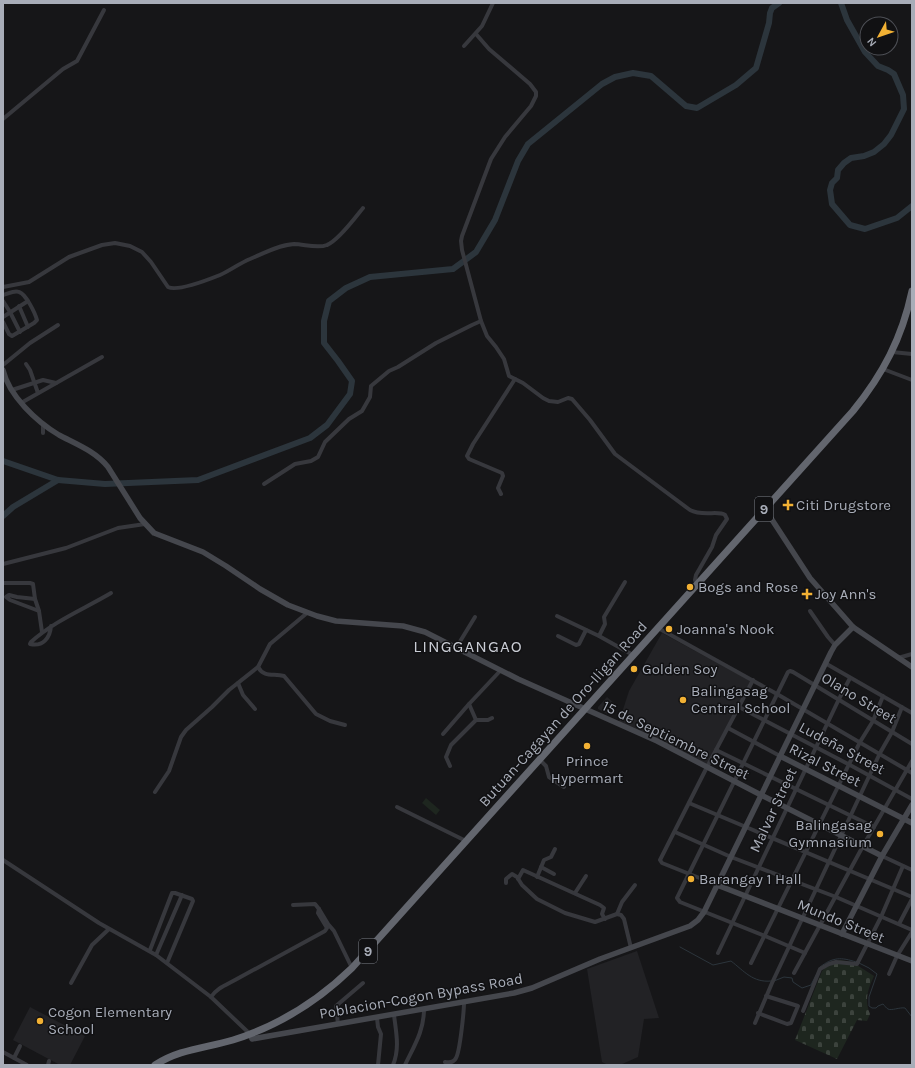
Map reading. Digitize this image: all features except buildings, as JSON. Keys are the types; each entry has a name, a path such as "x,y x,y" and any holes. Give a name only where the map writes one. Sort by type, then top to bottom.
{"highway":[{"name":"Butuan-Cagayan de Oro-Iligan Road","path":"155,1065 178,1053 233,1040 278,1022 305,1006 333,986 352,968 853,411 870,389 892,352 905,322 912,291"}],"street":[{"path":"464,46 476,34 485,21 493,3"},
{"path":"3,119 63,69 77,61 104,10"},
{"path":"476,34 489,49 530,84 536,92 536,96 531,106 505,138 491,159 462,236 462,250 481,322 487,336 504,359 508,374 511,378 515,379 549,401 558,402 568,398 572,400 590,420 615,454 690,510 700,514 720,513 725,515 727,519 716,535 712,547 702,562 695,577 695,582 697,585"},
{"path":"3,287 29,282 69,257 102,245 115,243 130,246 142,252 151,262 168,287 178,288 221,274 250,259 282,246 295,244 327,245 339,236 363,208"},
{"path":"3,295 18,291 22,293 28,301 37,320 20,332 11,336 3,322"},
{"path":"3,301 20,332"},
{"path":"3,317 28,301"},
{"path":"19,306 28,327"},
{"path":"264,484 295,464 305,462 318,456 325,442 349,419 362,411 370,397 371,386 386,373 436,343 472,324 481,322"},
{"path":"3,365 30,343 58,325"},
{"path":"892,352 912,354"},
{"path":"21,403 102,357"},
{"path":"26,364 30,370 38,393"},
{"path":"883,369 912,380"},
{"name":"15 de Septiembre Street","path":"3,370 6,379 21,403 43,424 98,456 111,471 145,524 154,533 203,552 264,592 307,613 336,621 409,627 425,632 501,670 657,741 761,795 912,870"},
{"path":"501,494 498,488 503,476 502,473 470,459 467,456 473,444 515,379"},
{"path":"12,390 43,380 56,383"},
{"path":"43,424 43,433"},
{"path":"765,509 810,578 853,626 898,658 912,666"},
{"path":"3,564 66,548 118,528 145,524"},
{"path":"599,636 604,625 604,617 625,582"},
{"path":"3,583 31,583 34,586 35,599 39,611 42,632"},
{"path":"52,626 50,634 46,640 42,643 31,645 31,642 42,632 52,626 111,592"},
{"path":"35,599 17,598 9,595 6,597 39,611"},
{"path":"810,611 835,645"},
{"path":"155,792 169,771 183,733 229,690 258,668 270,644 307,613"},
{"path":"556,616 599,636 633,655"},
{"path":"456,648 475,617"},
{"name":"Poblacion-Cogon Bypass Road","path":"250,1034 252,1039 424,1010 523,991 690,926 698,920 704,912 814,685 835,645 853,626"},
{"path":"658,628 778,694 912,772"},
{"path":"558,636 576,645 579,644 586,630"},
{"path":"898,658 912,654"},
{"path":"825,664 912,713"},
{"path":"258,668 265,674 284,676 314,712 330,721 345,725"},
{"path":"443,734 501,670"},
{"name":"Olano Street","path":"778,694 788,672 793,672 912,744"},
{"name":"Malvar Street","path":"718,953 774,838 827,723 850,678"},
{"path":"717,885 662,863 660,859 753,680"},
{"path":"238,684 244,697 255,709"},
{"path":"778,694 677,896 680,902 805,953"},
{"path":"752,963 860,742 873,721 883,696"},
{"path":"469,704 476,720"},
{"name":"Ludeña Street","path":"739,707 912,799"},
{"path":"755,1023 758,1013 880,753 892,732 902,707"},
{"path":"473,712 482,720"},
{"path":"450,766 446,756 449,748 476,720 492,718"},
{"name":"Rizal Street","path":"728,728 912,823"},
{"path":"716,750 874,827"},
{"path":"540,760 547,768 549,777 564,787"},
{"path":"794,973 863,846 912,761"},
{"path":"689,803 829,861 912,898 899,924"},
{"path":"842,934 882,856 912,805"},
{"path":"398,807 466,841"},
{"path":"674,832 759,868 881,916 912,931 897,956 889,974"},
{"path":"537,877 544,860 551,857 555,849"},
{"path":"3,860 109,929 150,950 211,997 250,1034"},
{"path":"803,1011 820,969 836,962 857,964 881,916 903,866"},
{"path":"541,867 554,874"},
{"path":"518,879 523,870 575,893 602,906 604,908 602,914 605,918"},
{"path":"506,883 506,879 512,874 518,879 520,884 537,898 561,911 593,922 617,914 621,915 624,919 631,948"},
{"path":"575,893 586,876"},
{"path":"617,914 622,902 635,885"},
{"name":"Mundo Street","path":"717,885 912,961"},
{"path":"150,950 174,892 192,899 193,901 168,963"},
{"path":"156,955 182,895"},
{"path":"293,905 314,904 319,909 334,931 352,968"},
{"path":"211,997 221,987 325,931 327,928 318,913 319,909"},
{"path":"71,984 92,945 109,929"},
{"path":"338,1024 336,1006 363,983"},
{"path":"758,1013 787,1024 791,1023 798,1006 766,996"},
{"path":"445,1062 452,1062 457,1056 461,1035 464,1002"},
{"path":"405,1065 422,1030 424,1024 424,1010"},
{"path":"394,1015 397,1044 394,1065"},
{"path":"377,1018 378,1027 381,1034 378,1065"},
{"path":"14,1058 20,1046"},
{"path":"3,1052 27,1065"}],"shaded area":[{"name":"Balingasag Central School","path":"662,633 751,681 707,764 619,722 629,691"},
{"path":"607,697 614,703 607,714 598,709 598,707"},
{"path":"637,951 659,1018 644,1019 638,1057 620,1065 608,1065 602,1062 587,969"},
{"name":"Cogon Elementary School","path":"30,1007 85,1036 70,1065 60,1065 13,1040"}],"green space":[{"path":"426,798 440,810 436,815 422,803"},
{"path":"840,960 852,962 874,976 870,985 867,999 870,1014 867,1021 857,1020 837,1059 795,1040 822,971"}],"waterway":[{"path":"3,461 58,480 105,484 198,480 310,438 327,425 350,394 352,381 324,343 324,321 329,301 346,288 370,277 453,269 476,252 495,220 518,161 528,144 602,84 615,77 633,73 651,76 686,106 697,108 736,85 756,68 769,23 770,13 772,8 779,3"},
{"path":"841,3 847,20 865,52 878,66 894,74 903,95 904,109 891,135 884,144 874,152 864,156 851,158 838,170 837,178 832,183 830,190 832,204 850,225 865,229 897,218 912,206"},
{"path":"3,516 13,507 58,480"},
{"path":"680,947 713,965 731,961 754,978 771,981"},
{"path":"820,967 829,961 837,959 846,959 856,962"},
{"path":"859,963 877,974 869,997 869,1006 876,1008 883,1004 889,1009 905,1008 912,1017"},
{"path":"774,981 784,977 792,978 793,982 802,988 811,985 816,975"}],"place":[{"name":"Citi Drugstore","path":"788,505"},
{"name":"Bogs and Rose","path":"690,587"},
{"name":"Joy Ann's","path":"807,594"},
{"name":"Joanna's Nook","path":"669,629"},
{"name":"Golden Soy","path":"634,669"},
{"name":"Balingasag Central School","path":"683,700"},
{"name":"Prince Hypermart","path":"587,746"},
{"name":"Balingasag Gymnasium","path":"880,834"},
{"name":"Barangay 1 Hall","path":"691,879"},
{"name":"Cogon Elementary School","path":"40,1021"}],"district":[{"name":"LINGGANGAO","path":"468,646"}]}
